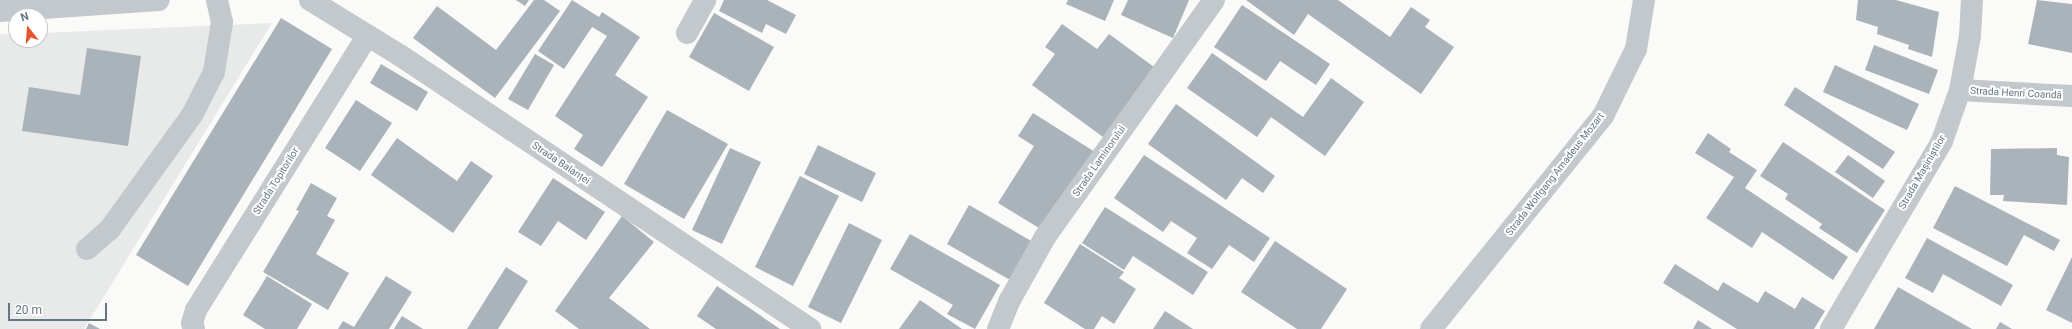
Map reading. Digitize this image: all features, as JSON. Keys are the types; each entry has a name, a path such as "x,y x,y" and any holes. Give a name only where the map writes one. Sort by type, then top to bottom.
{"street":[{"path":"0,11 159,0"},
{"path":"87,249 110,229 192,115 214,72 222,22 218,0"},
{"name":"Strada Balanței","path":"310,0 368,35 810,329"},
{"path":"687,33 705,0"},
{"name":"Strada Laminorului","path":"998,329 1010,300 1045,237 1214,0"},
{"name":"Strada Wolfgang Amadeus Mozart","path":"1431,329 1603,116 1636,49 1644,0"},
{"name":"Strada Mașiniștilor","path":"1831,329 1942,141 1960,90 1970,36 1972,0"},
{"name":"Strada Topitorilor","path":"194,329 192,323 196,310 368,35"},
{"name":"Strada Henri Coandă","path":"1960,90 2072,96"}],"shaded area":[{"path":"272,23 84,329 0,329 0,34 8,34 8,48 48,48 48,33"}],"building":[{"path":"516,0 529,0 525,6"},
{"path":"534,0 544,0 560,11 495,98 413,38 437,6 496,50"},
{"path":"572,0 599,17 602,12 640,37 615,75 648,97 602,167 574,149 583,135 555,116 607,36 592,27 564,69 538,51"},
{"path":"724,0 767,0 796,15 786,34 766,24 762,33 719,11"},
{"path":"1068,0 1114,0 1105,21 1066,4"},
{"path":"1128,0 1189,0 1173,38 1121,15"},
{"path":"1246,0 1338,0 1390,37 1411,7 1430,20 1425,27 1454,47 1421,94 1308,14 1294,35"},
{"path":"1858,0 1896,0 1939,12 1932,57 1908,49 1909,45 1877,34 1878,27 1856,20"},
{"path":"2037,0 2072,4 2072,53 2028,44"},
{"path":"1242,5 1330,64 1316,85 1280,61 1266,81 1214,47"},
{"path":"714,13 774,47 749,91 689,57"},
{"path":"281,18 332,49 188,286 136,255"},
{"path":"1062,24 1097,49 1109,34 1154,67 1103,137 1032,85 1055,54 1045,47"},
{"path":"1874,45 1938,70 1929,94 1865,70"},
{"path":"87,48 141,56 128,146 22,131 29,87 80,95"},
{"path":"1212,53 1303,117 1331,78 1364,102 1325,156 1271,117 1257,137 1187,88"},
{"path":"535,54 554,65 528,110 508,99"},
{"path":"381,64 428,92 417,111 370,83"},
{"path":"1835,65 1919,104 1907,130 1823,92"},
{"path":"1795,87 1895,152 1883,169 1784,105"},
{"path":"356,100 392,123 360,171 325,148"},
{"path":"1176,104 1275,176 1263,193 1242,178 1226,200 1148,144"},
{"path":"667,110 728,144 684,219 624,184"},
{"path":"1033,113 1095,152 1044,231 998,203 1034,146 1018,136"},
{"path":"1708,133 1731,149 1729,152 1757,170 1745,188 1848,257 1833,280 1762,232 1752,248 1706,218 1734,177 1695,153"},
{"path":"397,138 457,181 471,161 493,176 453,233 371,175"},
{"path":"1783,142 1885,210 1857,253 1819,228 1822,224 1785,199 1788,194 1760,176"},
{"path":"818,145 876,173 862,202 804,174"},
{"path":"730,148 761,162 722,244 692,230"},
{"path":"2057,148 2057,155 2069,157 2067,205 2003,201 2004,195 1990,195 1991,149"},
{"path":"1144,155 1270,238 1254,262 1229,245 1212,269 1187,253 1197,238 1171,221 1163,232 1114,198"},
{"path":"1848,155 1885,181 1873,198 1835,172"},
{"path":"800,176 839,196 793,286 755,267"},
{"path":"553,178 605,212 586,240 558,221 541,246 518,232"},
{"path":"311,183 337,198 327,216 335,220 316,254 349,273 328,310 263,272 299,211 296,210"},
{"path":"1955,186 2060,240 2054,251 2024,235 2007,266 1933,228"},
{"path":"969,205 1033,242 1010,280 947,244"},
{"path":"1105,207 1208,272 1193,295 1133,256 1124,270 1082,243"},
{"path":"622,216 654,242 609,298 650,329 579,329 555,311"},
{"path":"849,223 882,240 841,323 808,307"},
{"path":"910,234 1000,285 975,329 947,314 953,305 890,269"},
{"path":"1927,238 2013,285 2001,306 1943,274 1933,293 1905,278"},
{"path":"1275,241 1347,289 1321,329 1297,329 1241,292"},
{"path":"1080,244 1124,272 1119,278 1136,289 1114,324 1102,316 1094,329 1085,329 1044,303"},
{"path":"2072,257 2072,323 2046,310"},
{"path":"1675,264 1718,291 1723,282 1758,303 1765,291 1795,309 1802,297 1825,311 1814,329 1737,329 1663,283"},
{"path":"506,267 528,281 498,329 467,329"},
{"path":"267,276 312,304 297,329 265,329 243,315"},
{"path":"386,276 412,292 389,329 338,329 343,321 354,327"},
{"path":"717,286 780,329 716,329 697,316"},
{"path":"1898,287 1972,329 1874,329"},
{"path":"920,300 962,329 899,329"},
{"path":"1165,311 1193,329 1153,329"},
{"path":"402,316 423,329 394,329"},
{"path":"1698,320 1712,329 1693,329"},
{"path":"2000,322 2012,329 1996,329"},
{"path":"89,323 100,329 86,329"}]}
